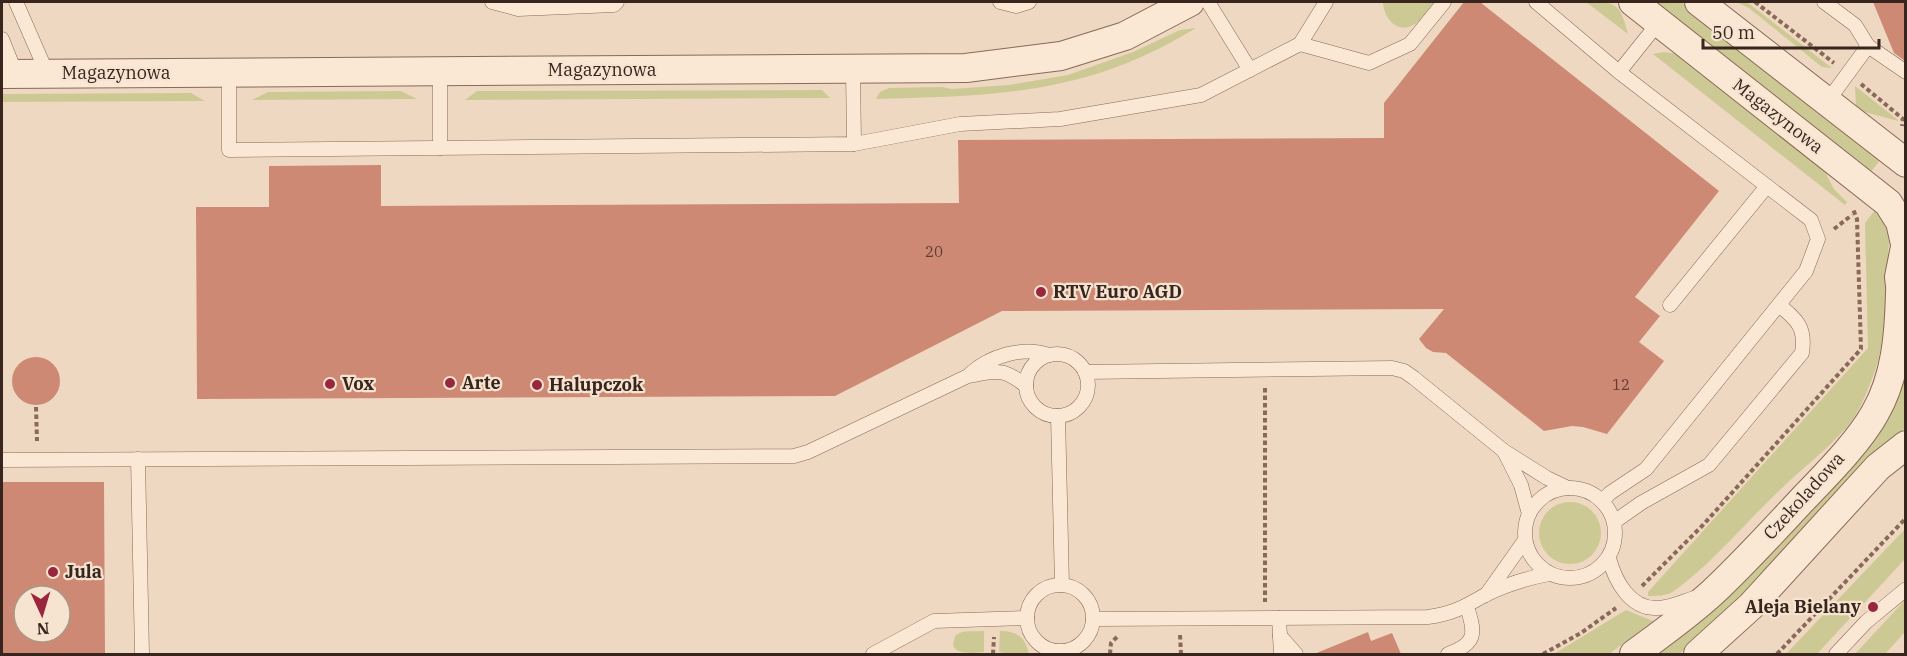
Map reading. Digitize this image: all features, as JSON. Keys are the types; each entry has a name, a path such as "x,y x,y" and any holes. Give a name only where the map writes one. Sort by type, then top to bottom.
{"street":[{"name":"Magazynowa","path":"9,74 966,68 1061,56 1125,36 1190,2"},
{"name":"Magazynowa","path":"1633,2 1888,203 1900,222 1905,243"},
{"path":"1699,2 1905,163"},
{"name":"Czekoladowa","path":"1634,654 1685,617 1713,592 1828,473 1875,414 1894,358 1899,316 1903,306 1899,277 1905,243"},
{"name":"Czekoladowa","path":"1698,654 1759,598 1878,466 1905,445"}],"lane":[{"path":"16,2 47,73"},
{"path":"492,2 518,9 614,5 617,2"},
{"path":"1000,2 1016,6 1029,2"},
{"path":"1208,2 1250,70"},
{"path":"229,72 229,150 854,144 960,124 1060,118 1201,95 1300,44 1326,2"},
{"path":"1300,44 1369,63 1410,44 1444,2"},
{"path":"1536,2 1619,72 1811,220 1818,239 1806,271 1646,469 1602,501"},
{"path":"1824,2 1855,25 1868,46 1905,72"},
{"path":"1619,72 1659,22"},
{"path":"2,39 9,74"},
{"path":"1827,102 1868,46"},
{"path":"854,69 854,144"},
{"path":"440,71 440,148"},
{"path":"1670,305 1767,186"},
{"path":"1614,522 1641,503 1709,465 1802,353 1804,338 1797,320 1779,305"},
{"path":"968,376 981,364 1006,354 1038,352 1049,355"},
{"path":"1056,354 1071,357 1085,372 1089,387 1083,403 1070,414 1048,415 1035,407 1027,394 1029,373 1042,357 1056,354"},
{"path":"1085,372 1392,368 1404,371 1414,378 1504,451 1547,478 1568,488"},
{"path":"2,460 794,456 808,452 968,376 995,371 1008,372 1026,386"},
{"path":"1058,416 1062,585"},
{"path":"1504,451 1521,484 1529,514"},
{"path":"138,459 142,654"},
{"path":"1568,488 1586,491 1602,501 1610,511 1614,522 1615,541 1609,558 1600,568 1575,579 1562,579 1549,574 1533,560 1524,532 1529,514 1541,498 1558,489 1568,488"},
{"path":"1486,595 1525,540"},
{"path":"1609,558 1612,570 1622,589 1630,598 1648,608 1658,608 1713,592"},
{"path":"1093,619 1428,617 1446,615 1467,607 1486,595 1532,577 1549,574"},
{"path":"1083,654 1085,640 1093,619 1091,607 1083,594 1076,589 1062,585 1047,588 1034,597 1027,618 1029,629 1038,648 1044,646 1061,651 1078,646 1085,640"},
{"path":"1836,654 1866,622 1905,589"},
{"path":"1448,654 1464,649 1471,638 1472,621 1467,607"},
{"path":"873,654 934,621 1027,618"},
{"path":"1272,618 1280,636 1296,654"},
{"path":"1280,636 1281,654"}],"path":[{"path":"1834,228 1852,215"},
{"path":"1543,654 1581,633 1630,598 1703,525 1861,349 1857,219"},
{"path":"1265,382 1272,618"},
{"path":"36,407 37,460"},
{"path":"1777,654 1905,518"},
{"path":"1180,634 1181,654"}],"shaded area":[{"path":"1383,2 1434,2 1419,21 1412,26 1400,27 1390,21"},
{"path":"1586,2 1605,2 1616,7 1628,34"},
{"path":"1651,2 1681,2 1880,160 1870,173"},
{"path":"1736,2 1747,2 1832,68 1822,67 1749,8"},
{"path":"1196,28 1134,60 1100,73 1066,82 1019,91 947,97 876,99 880,92 889,88 942,87 952,89 1009,85 1068,75 1133,52 1180,30"},
{"path":"1664,52 1677,54 1825,172 1834,189 1847,202 1845,205 1653,54"},
{"path":"1855,86 1898,121 1861,111 1856,107"},
{"path":"822,90 830,98 465,100 477,91"},
{"path":"401,91 417,99 252,100 268,92"},
{"path":"191,93 205,101 2,102 2,94"},
{"path":"1875,210 1886,228 1889,241 1884,332 1876,367 1857,413 1839,436 1780,490 1702,568 1671,593 1648,596 1648,592 1868,348 1865,223"},
{"path":"1905,377 1905,428 1880,447 1788,549 1694,642 1679,654 1659,654 1743,582 1869,448 1868,446 1890,416"},
{"path":"1570,502 1582,504 1592,511 1599,521 1601,533 1599,545 1592,555 1582,562 1570,564 1558,562 1548,555 1541,545 1539,533 1541,521 1548,511 1558,504"},
{"path":"1905,529 1905,559 1817,654 1786,654"},
{"path":"1905,600 1905,632 1885,654 1855,654"},
{"path":"1626,610 1653,621 1609,654 1554,654"},
{"path":"984,631 984,652 963,652 955,649 954,640 958,634"},
{"path":"1000,631 1011,632 1023,639 1029,654 999,652"}],"building":[{"path":"1464,2 1480,2 1719,191 1635,297 1660,316 1639,342 1664,361 1607,434 1572,426 1544,431 1446,353 1433,352 1426,348 1419,339 1444,309 1002,311 835,396 197,399 196,207 269,207 269,166 381,165 381,206 959,203 958,140 1384,138 1384,103"},
{"path":"1873,2 1905,2 1905,61 1894,53"},
{"path":"36,357 53,364 60,381 53,398 36,405 19,398 12,381 19,364"},
{"name":"Jula","path":"2,482 104,482 105,654 2,654"},
{"path":"1368,632 1371,641 1392,633 1401,654 1314,654"}],"place":[{"name":"RTV Euro AGD","path":"1041,292"},
{"name":"Arte","path":"450,383"},
{"name":"Vox","path":"330,384"},
{"name":"Halupczok","path":"537,385"},
{"name":"Jula","path":"53,572"},
{"name":"Aleja Bielany","path":"1873,607"}]}
